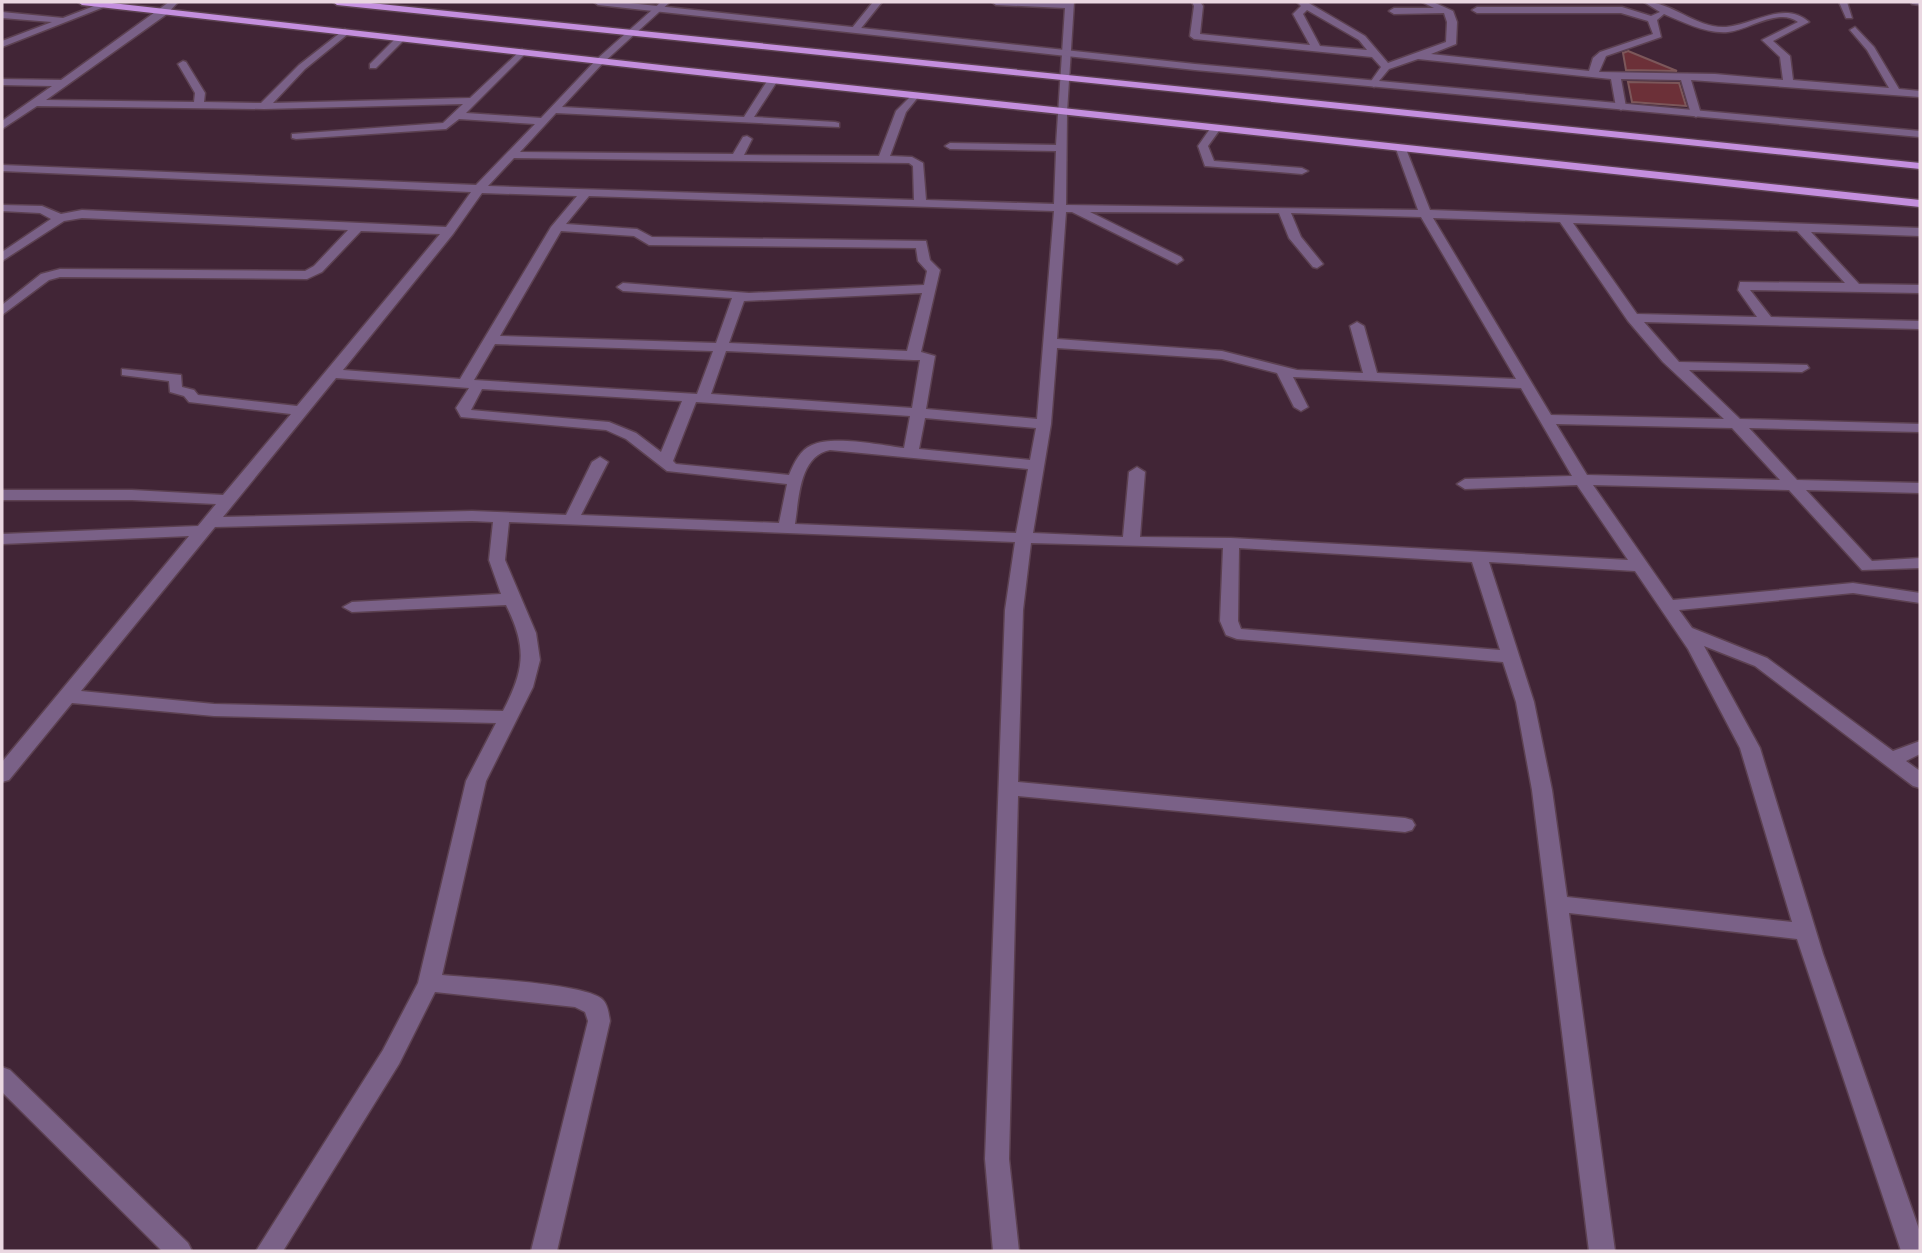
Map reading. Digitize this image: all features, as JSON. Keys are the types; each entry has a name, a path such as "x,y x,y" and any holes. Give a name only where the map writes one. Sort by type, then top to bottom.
{"main road":[{"path":"82,2 914,96 1920,204"},
{"path":"337,2 1920,166"}],"street":[{"path":"2,126 164,12 174,2"},
{"path":"598,2 664,5 855,30 1374,84 1920,134"},
{"path":"855,30 878,2"},
{"path":"996,2 1070,4 1061,148 1067,208 1050,343 1044,424 1023,538 1014,610 997,1159 1006,1251"},
{"path":"1196,2 1199,6 1195,36 1198,37 1375,54"},
{"path":"1374,84 1386,67 1451,44 1452,22 1448,11 1426,2"},
{"path":"1468,11 1484,8 1488,2"},
{"path":"1575,2 1586,10"},
{"path":"1648,2 1669,12 1725,30 1783,10 1796,13 1804,22 1768,40 1785,56 1788,83"},
{"path":"1843,2 1849,16"},
{"path":"1915,2 1920,2"},
{"path":"1316,48 1298,14 1304,4 1362,38 1386,67"},
{"path":"2,44 105,5"},
{"path":"2,775 226,499 449,231 479,189 600,61 664,5"},
{"path":"1394,11 1630,11 1652,19 1669,12"},
{"path":"2,15 66,20"},
{"path":"1593,74 1598,58 1603,54 1658,34 1652,19"},
{"path":"1856,30 1871,49 1896,92"},
{"path":"264,106 302,67 345,32"},
{"path":"373,66 400,38"},
{"path":"296,136 433,129 453,123 522,52"},
{"path":"1419,56 1615,76 1685,76 1920,94"},
{"path":"183,64 200,93 199,103"},
{"path":"1615,76 1621,107"},
{"path":"1685,76 1696,114"},
{"path":"747,120 773,80"},
{"path":"2,82 64,83"},
{"path":"883,160 901,111 914,96"},
{"path":"35,103 145,106 199,103 264,106 473,101"},
{"path":"556,110 835,125"},
{"path":"459,116 544,121"},
{"path":"1216,128 1203,146 1209,164 1302,171"},
{"path":"737,158 747,139"},
{"path":"950,146 1061,148"},
{"path":"1401,149 1425,214 1583,480 1686,632 1749,748 1805,932 1914,1251"},
{"path":"511,155 918,162 920,202"},
{"path":"2,168 479,189 1067,208 1425,214 1920,232"},
{"path":"586,192 557,227 491,340 470,386 463,408 466,414 609,426 631,436 664,464 689,471 796,480"},
{"path":"2,208 43,210 60,218"},
{"path":"1067,208 1177,260"},
{"path":"1284,210 1295,238 1317,264"},
{"path":"2,257 60,218 82,214 449,231"},
{"path":"1564,219 1633,318 1675,366 1716,402 1732,423 1868,566 1920,563"},
{"path":"2,311 44,277 60,273 307,275 318,269 358,227"},
{"path":"557,227 637,233 649,241 920,243 924,245 924,261 934,270 913,356"},
{"path":"1800,228 1854,286"},
{"path":"1767,321 1744,290 1745,285 1920,289"},
{"path":"623,287 744,295 930,289"},
{"path":"664,464 720,346 735,303 744,295"},
{"path":"1633,318 1920,325"},
{"path":"1357,326 1371,378"},
{"path":"491,340 720,346 928,356 911,453"},
{"path":"1050,343 1222,355 1283,372 1526,384"},
{"path":"1675,366 1802,368"},
{"path":"127,372 176,378 175,389 189,393 194,399 300,411"},
{"path":"1283,372 1301,407"},
{"path":"332,373 470,386 918,411 1044,424"},
{"path":"1547,419 1920,428"},
{"path":"786,528 796,480 807,453 821,445 1036,465"},
{"path":"570,520 600,462"},
{"path":"1131,542 1137,472"},
{"path":"1465,484 1583,480 1920,488"},
{"path":"2,495 226,499"},
{"path":"2,539 204,527 502,517 1131,542 1231,543 1640,566"},
{"path":"269,1251 391,1057 429,983 476,781 525,684 531,663 530,642 498,562 502,517"},
{"path":"1231,543 1229,621 1232,631 1237,634 1511,657"},
{"path":"1479,557 1525,702 1542,790 1602,1251"},
{"path":"1668,606 1853,588 1920,598"},
{"path":"352,607 514,598"},
{"path":"1686,632 1761,662 1920,781"},
{"path":"66,696 214,710 506,718"},
{"path":"1892,758 1920,747"},
{"path":"1008,788 1405,825"},
{"path":"1558,904 1805,932"},
{"path":"429,983 578,998 596,1006 599,1021 544,1251"},
{"path":"2,1077 179,1251"}],"building":[{"path":"1628,51 1677,71 1626,70 1623,53"},
{"path":"1628,82 1679,83 1686,106 1632,102"}]}
